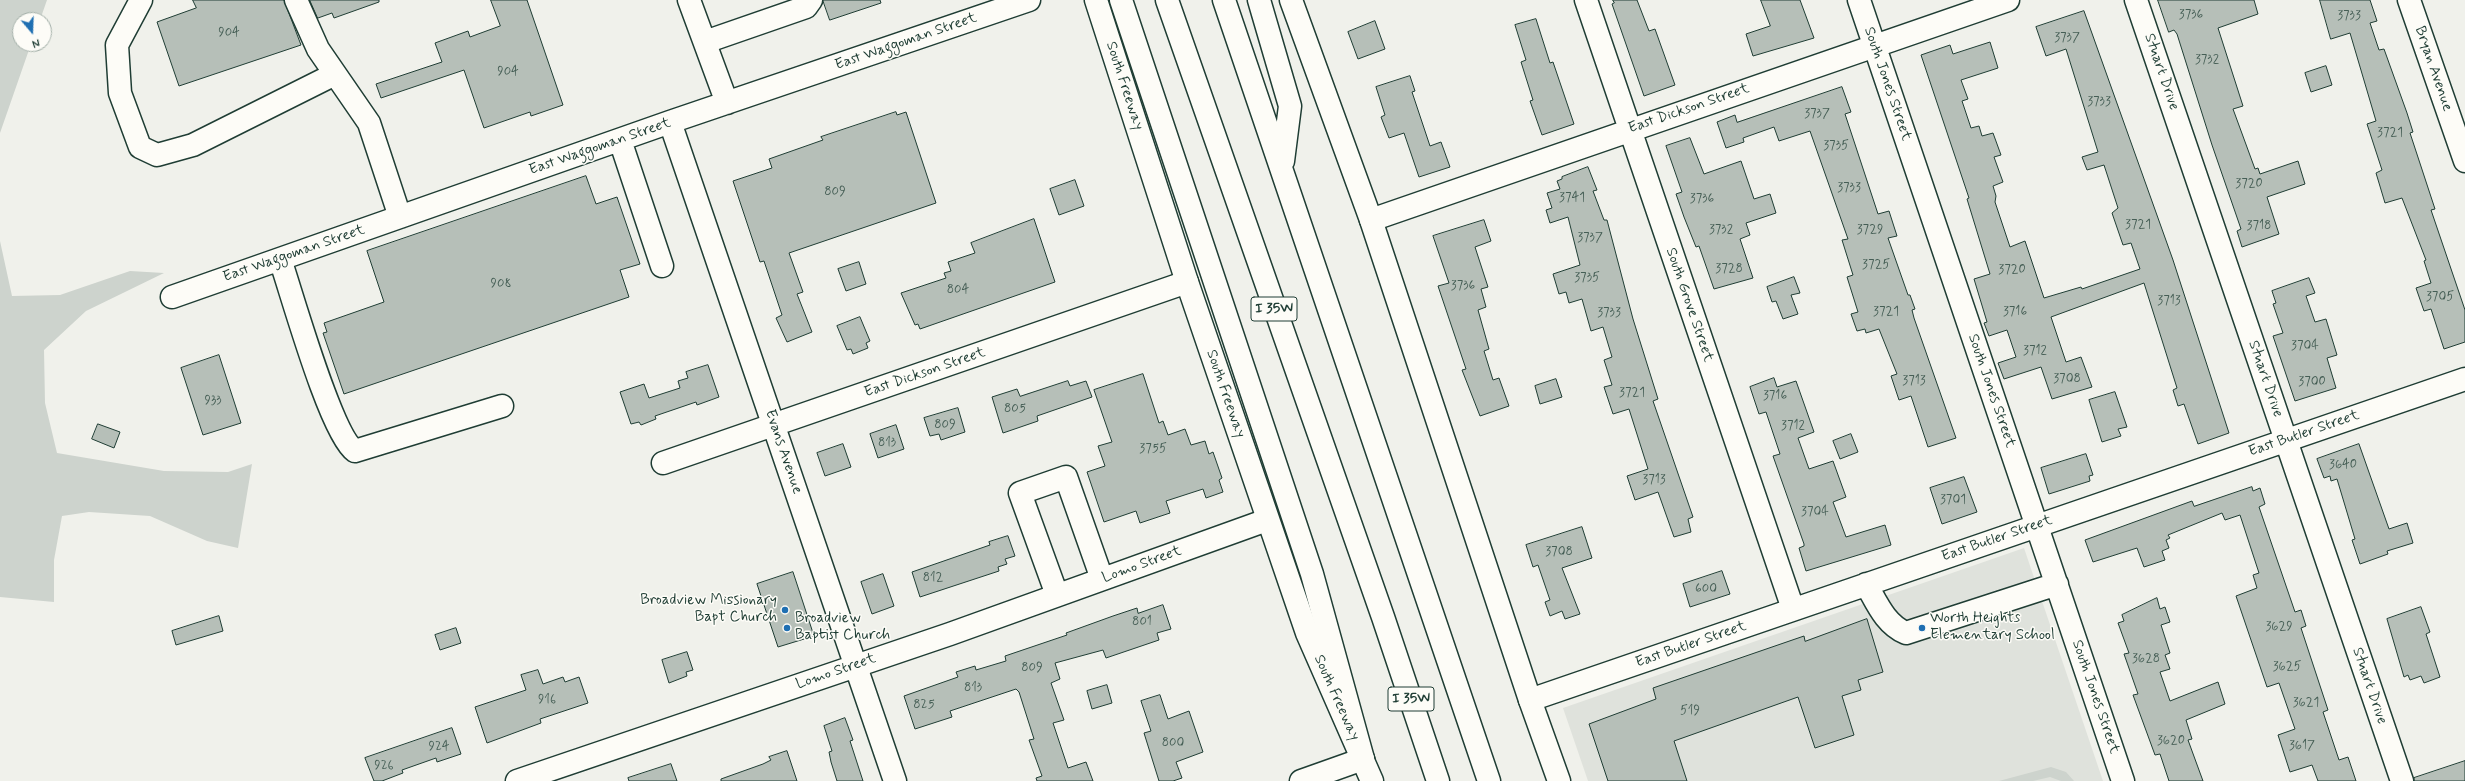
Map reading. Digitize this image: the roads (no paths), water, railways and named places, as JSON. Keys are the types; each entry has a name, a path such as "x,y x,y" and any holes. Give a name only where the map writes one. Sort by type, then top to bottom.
{"main road":[{"path":"141,0 116,45 120,93 140,147 157,155 193,145 335,74"},
{"path":"296,0 318,49 369,123 400,217"},
{"path":"689,0 727,102"},
{"path":"705,42 806,7 811,0"},
{"name":"East Waggoman Street","path":"172,297 727,102 1029,0"},
{"name":"South Freeway","path":"1096,0 1187,282 1307,633 1372,781"},
{"path":"1121,0 1312,574 1363,759 1300,781"},
{"name":"I 35W","path":"1167,0 1383,617 1438,781"},
{"name":"I 35W","path":"1224,0 1282,166 1489,781"},
{"path":"1258,0 1290,106 1282,166"},
{"path":"1291,0 1371,220 1530,700 1559,781"},
{"name":"South Grove Street","path":"1586,0 1793,609"},
{"name":"South Jones Street","path":"1859,0 2123,781"},
{"name":"East Dickson Street","path":"1371,220 2008,0"},
{"name":"Stuart Drive","path":"2136,0 2402,781"},
{"name":"Bryan Avenue","path":"2409,0 2465,160"},
{"name":"Evans Avenue","path":"670,122 895,781"},
{"path":"620,140 662,266"},
{"path":"280,259 334,420 348,447 355,451 502,406"},
{"name":"East Dickson Street","path":"663,463 1187,282"},
{"name":"East Butler Street","path":"1530,700 2465,379"},
{"path":"1057,596 1020,493 1066,477 1099,569"},
{"name":"Lomo Street","path":"516,781 1057,596 1099,569 1268,520"},
{"path":"1866,584 1884,616 1895,629 1906,633 2056,584"}],"place":[{"name":"Broadview Missionary Bapt Church","path":"785,610"},
{"name":"Broadview Baptist Church","path":"787,628"},
{"name":"Worth Heights Elementary School","path":"1922,628"}]}
